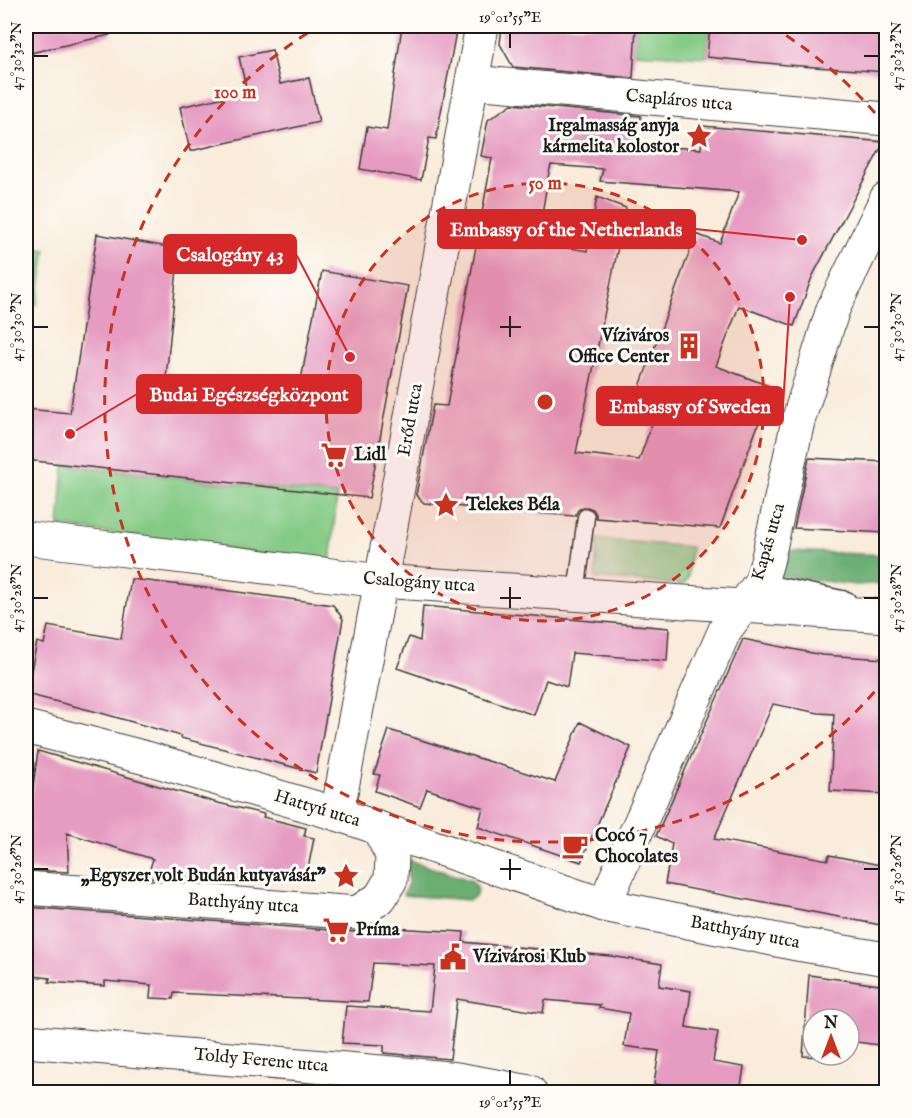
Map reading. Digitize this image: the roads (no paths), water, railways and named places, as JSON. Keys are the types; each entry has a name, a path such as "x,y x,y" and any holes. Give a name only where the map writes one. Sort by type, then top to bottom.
{"street":[{"name":"Erőd utca","path":"336,814 482,26"},
{"name":"Csapláros utca","path":"472,82 886,119"},
{"name":"Kapás utca","path":"604,905 725,630 752,593 767,562 798,421 833,309 886,199"},
{"name":"Csalogány utca","path":"26,538 381,581 576,594 752,593 886,616"},
{"name":"Hattyú utca","path":"26,727 150,759 336,814 604,905"},
{"name":"Batthyány utca","path":"26,888 357,913 380,898 391,879 392,855 378,828"},
{"name":"Batthyány utca","path":"604,905 797,944 886,959"},
{"name":"Toldy Ferenc utca","path":"26,1041 530,1092"}],"lane":[{"path":"576,594 586,517"},
{"name":"Csalogány utca","path":"752,593 886,608"}],"place":[{"name":"Irgalmasság anyja kármelita kolostor","path":"699,136"},
{"name":"Embassy of the Netherlands","path":"802,240"},
{"name":"Embassy of Sweden","path":"790,297"},
{"name":"Víziváros Office Center","path":"689,346"},
{"name":"Csalogány 43","path":"350,357"},
{"name":"Budai Egészségközpont","path":"70,434"},
{"name":"Lidl","path":"334,455"},
{"name":"Telekes Béla","path":"446,505"},
{"name":"Cocó 7 Chocolates","path":"575,846"},
{"name":"„Egyszer volt Budán kutyavásár”","path":"346,876"},
{"name":"Príma","path":"336,930"},
{"name":"Vízivárosi Klub","path":"453,957"}]}
